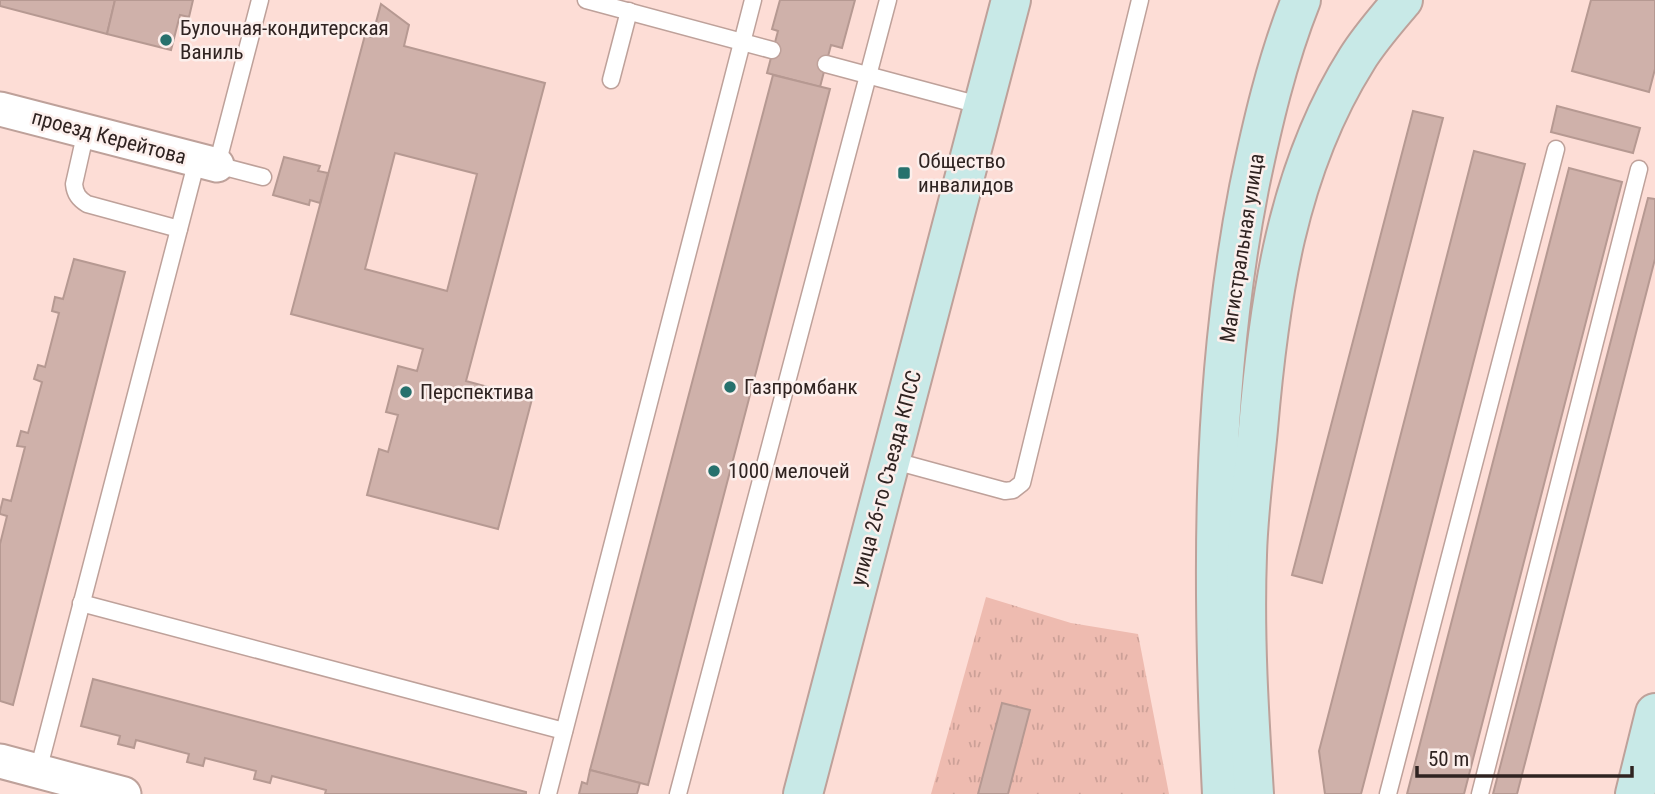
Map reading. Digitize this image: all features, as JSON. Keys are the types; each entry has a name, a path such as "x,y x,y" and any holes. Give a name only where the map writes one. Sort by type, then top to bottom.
{"main road":[{"name":"улица 26-го Съезда КПСС","path":"803,794 1011,0"},
{"name":"Магистральная улица","path":"1222,794 1215,652 1217,461 1225,355 1238,249 1255,160 1273,84 1301,0"},
{"name":"Магистральная улица","path":"1254,794 1247,650 1247,554 1266,337 1278,271 1300,184 1335,98 1358,57 1403,0"},
{"path":"1635,794 1655,713"}],"street":[{"name":"проезд Керейтова","path":"0,108 207,163"},
{"path":"0,761 117,793"}],"lane":[{"path":"38,771 179,229 207,163 260,0"},
{"path":"586,0 772,50"},
{"path":"548,794 752,0"},
{"path":"678,794 888,0"},
{"path":"891,460 1005,491 1013,490 1022,483 1140,0"},
{"path":"611,80 629,12"},
{"path":"826,64 983,106"},
{"path":"86,131 74,184 80,200 179,229"},
{"path":"1388,794 1556,149"},
{"path":"207,163 263,177"},
{"path":"1480,794 1639,169"},
{"path":"81,603 564,731"}],"green space":[{"path":"986,597 1071,623 1138,634 1169,794 931,794"}],"building":[{"path":"0,0 115,0 107,34 0,6"},
{"path":"115,0 193,0 189,17 180,15 171,50 107,34"},
{"path":"780,0 855,0 842,48 831,45 820,87 767,73 778,31 772,29"},
{"path":"1591,0 1655,0 1655,69 1649,92 1572,71"},
{"path":"381,4 409,25 404,46 545,83 466,381 532,399 498,529 367,495 379,449 388,452 398,415 386,412 398,366 417,371 423,349 291,314 365,35 372,37","holes":["395,153 477,174 447,291 365,269"]},
{"path":"773,75 830,89 648,785 590,770"},
{"path":"1557,106 1640,128 1633,153 1551,132"},
{"path":"1413,111 1443,118 1322,583 1292,575"},
{"path":"1474,151 1525,164 1361,794 1325,794 1319,751"},
{"path":"284,157 320,166 318,171 328,173 320,203 310,200 309,205 273,195"},
{"path":"1569,168 1622,182 1464,794 1407,794"},
{"path":"1648,198 1655,199 1655,259 1517,794 1493,794"},
{"path":"74,259 125,272 13,705 0,701 0,544 7,516 0,514 0,511 3,499 11,501 25,447 17,446 21,431 28,433 42,382 34,379 38,365 45,367 59,313 52,311 55,297 63,299"},
{"path":"93,679 526,794 325,794 326,790 272,776 270,783 254,779 256,771 205,758 203,766 187,762 189,754 136,740 134,748 118,744 120,736 81,726"},
{"path":"1002,703 1030,710 1008,794 978,794"},
{"path":"590,770 640,783 637,794 579,794 582,782 587,784"}],"place":[{"name":"Булочная-кондитерская Ваниль","path":"166,40"},
{"name":"Общество инвалидов","path":"904,173"},
{"name":"Газпромбанк","path":"730,387"},
{"name":"Перспектива","path":"406,392"},
{"name":"1000 мелочей","path":"714,471"}]}
